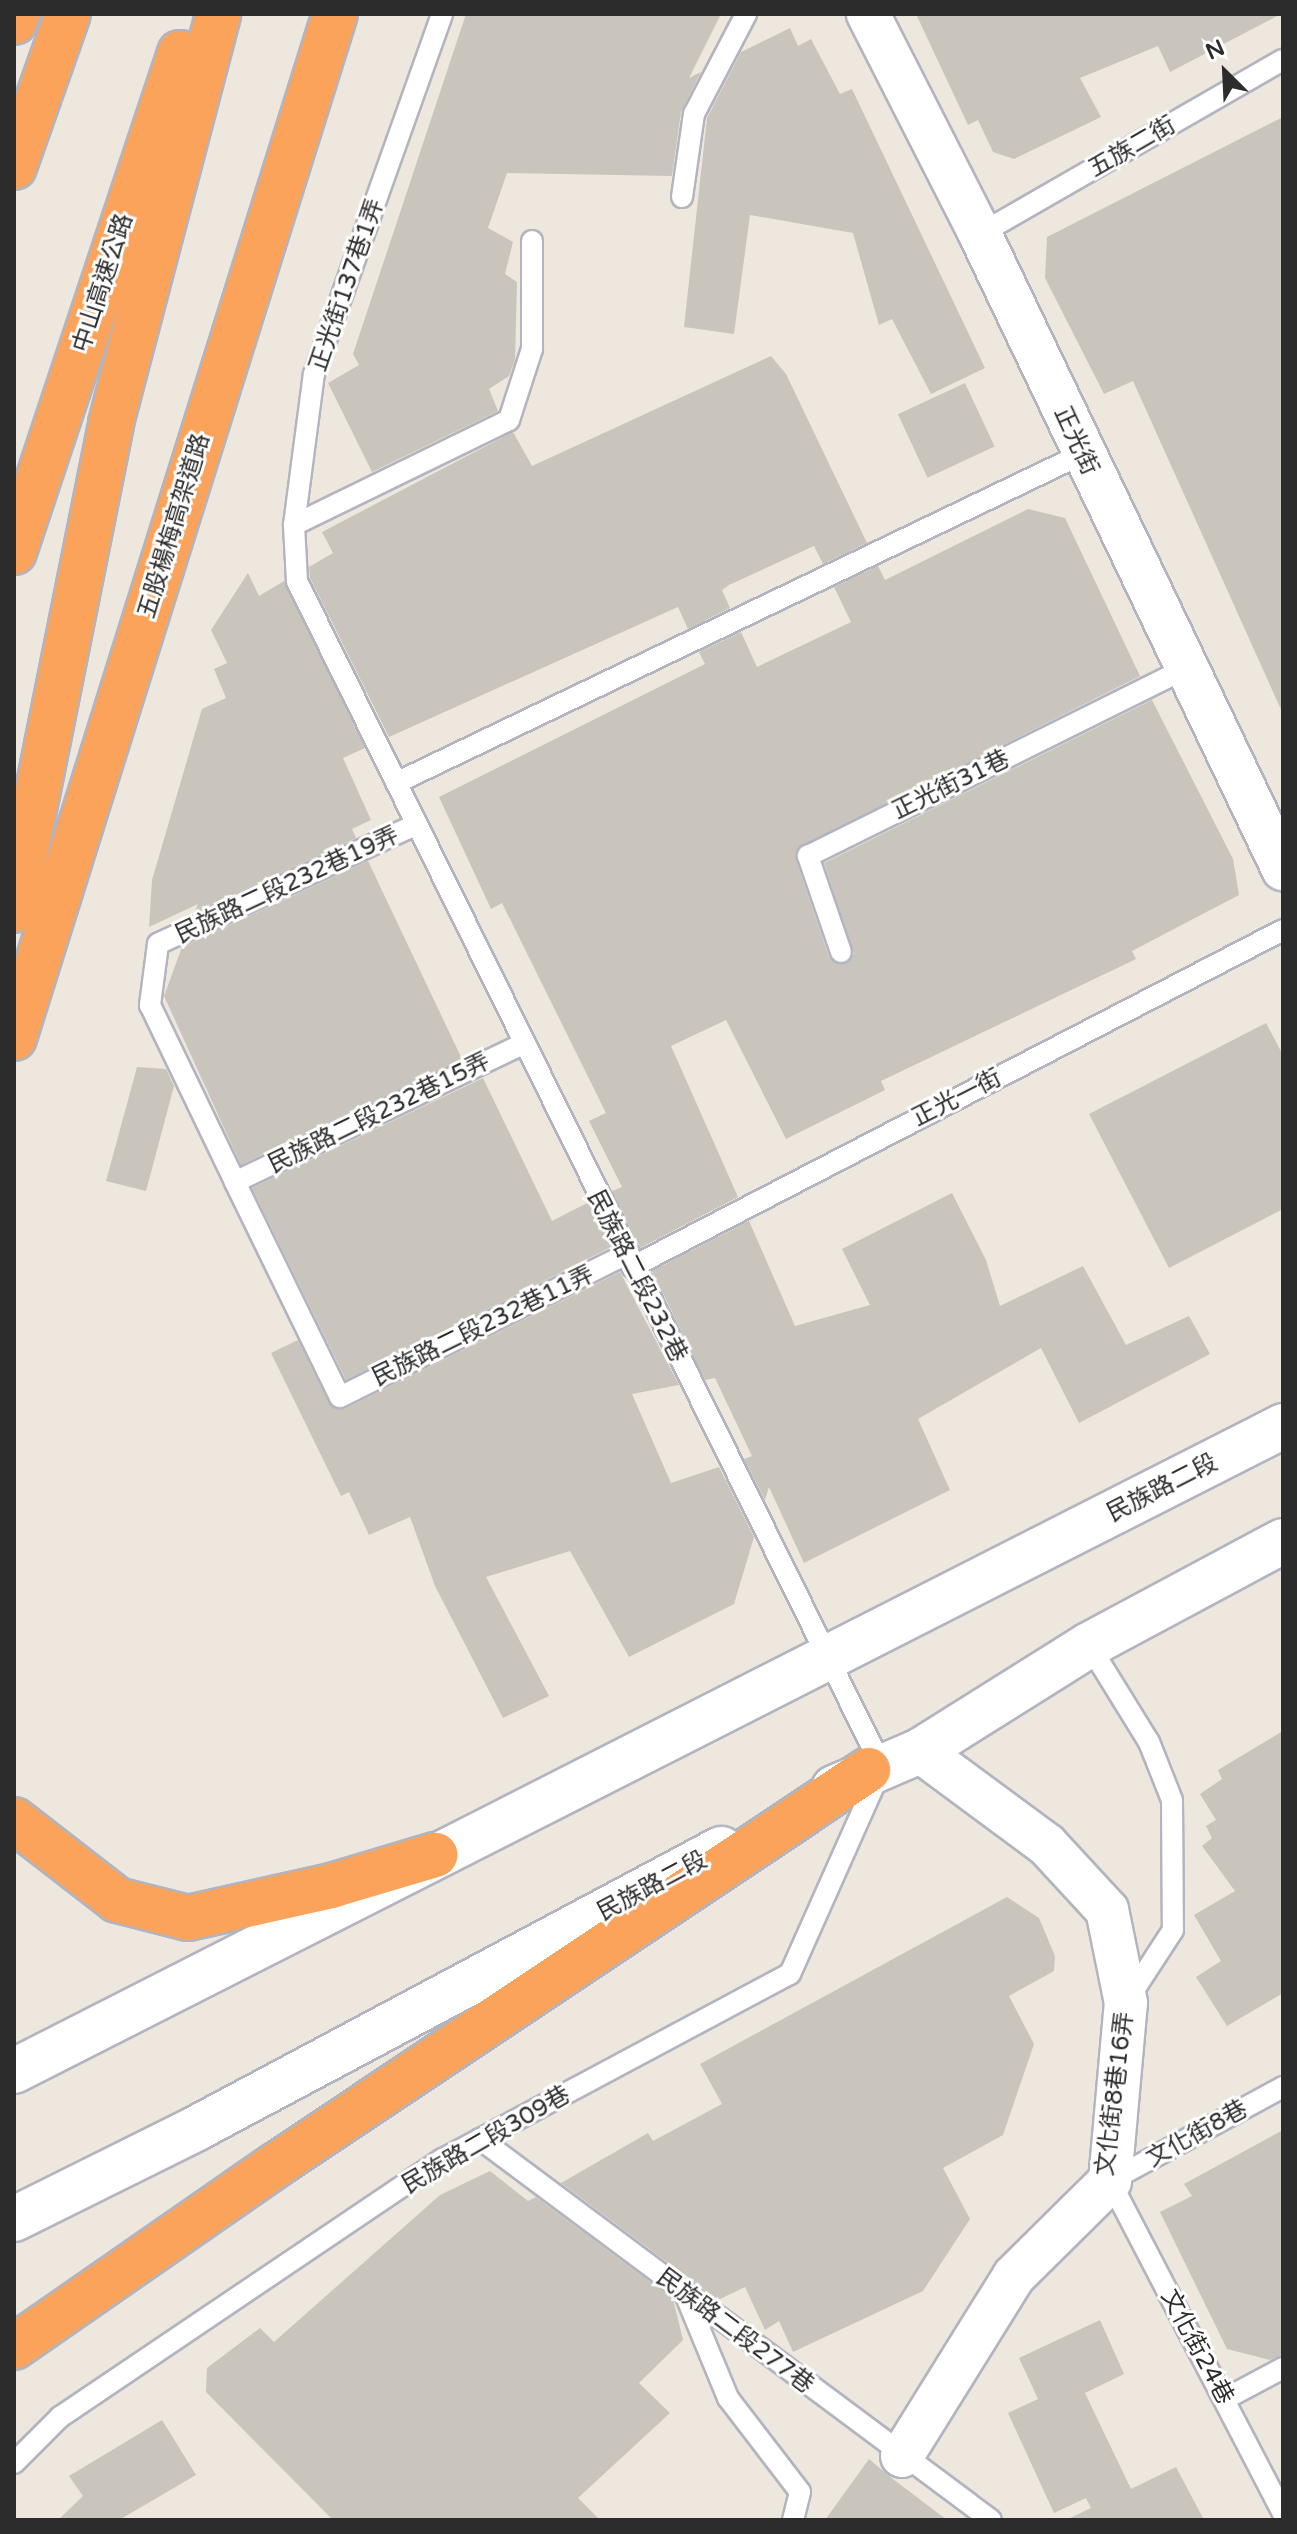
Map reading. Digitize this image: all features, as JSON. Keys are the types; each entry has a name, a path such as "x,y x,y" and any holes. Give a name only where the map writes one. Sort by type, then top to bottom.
{"highway":[{"path":"14,22 17,14"},
{"path":"14,167 68,14"},
{"name":"中山高速公路","path":"14,552 193,14"},
{"path":"14,910 111,423 218,14"},
{"name":"五股楊梅高架道路","path":"14,1038 335,14"},
{"path":"14,2347 276,2165 890,1763"},
{"path":"14,1820 117,1900 188,1918 331,1886 435,1855"}],"main road":[{"name":"民族路二段","path":"14,2071 435,1855 831,1659 1283,1426"},
{"name":"民族路二段","path":"14,2219 197,2128 890,1763 1089,1645 1283,1541"}],"street":[{"name":"正光街","path":"868,14 980,234 1184,669 1283,869"},
{"name":"文化街8巷16弄","path":"890,1763 1047,1845 1107,1910 1126,2003 1110,2181 1014,2276 902,2456"}],"lane":[{"name":"正光街137巷1弄","path":"396,783 297,581 294,525 314,374 442,14"},
{"path":"682,197 694,114 746,14"},
{"name":"五族二街","path":"980,234 1283,60"},
{"path":"294,525 509,420 532,349 532,241"},
{"path":"396,783 1082,454"},
{"name":"正光街31巷","path":"841,952 808,856 1184,669"},
{"name":"民族路二段232巷","path":"396,783 628,1261 831,1659 890,1763"},
{"name":"民族路二段232巷19弄","path":"235,1182 150,1005 158,944 415,825"},
{"name":"正光一街","path":"628,1261 1283,930"},
{"name":"民族路二段232巷15弄","path":"235,1182 523,1044"},
{"name":"民族路二段232巷11弄","path":"235,1182 340,1397 628,1261"},
{"path":"1089,1645 1149,1742 1172,1800 1173,1930 1126,2003"},
{"name":"民族路二段309巷","path":"14,2463 60,2417 480,2139 790,1974 890,1763"},
{"name":"文化街8巷","path":"1110,2181 1283,2087"},
{"name":"民族路二段277巷","path":"480,2139 991,2520"},
{"name":"文化街24巷","path":"1110,2181 1283,2514"},
{"path":"685,2294 728,2398 800,2492 793,2520"},
{"path":"1225,2399 1283,2368"}],"building":[{"path":"466,14 721,14 689,78 701,72 681,112 672,176 507,173 488,228 513,242 505,274 517,282 515,360 509,376 489,389 498,411 372,472 328,383 359,365 353,354"},
{"path":"916,14 1281,14 1170,72 1158,46 1080,78 1101,117 1014,159 993,152 978,120 968,125"},
{"path":"790,28 798,46 811,39 840,94 852,89 985,368 931,394 892,319 879,325 853,233 750,215 734,334 684,327 707,118 741,52"},
{"path":"1283,117 1283,714 1133,381 1104,394 1045,278 1047,237"},
{"path":"771,356 786,374 867,543 823,564 814,546 729,585 722,590 730,608 688,629 678,607 389,737 310,578 309,567 333,553 322,532 513,432 532,466"},
{"path":"965,383 995,446 928,478 898,414"},
{"path":"1028,509 1065,518 1140,676 798,848 796,860 829,957 844,964 854,954 824,863 1152,700 1233,859 1239,895 1132,951 1136,959 881,1081 885,1090 786,1139 726,1020 671,1046 738,1197 640,1248 612,1191 622,1187 589,1121 606,1113 502,903 491,909 439,797 705,664 699,652 741,632 757,667 851,622 834,587 878,566 885,580"},
{"path":"248,573 259,596 284,581 365,748 343,758 371,820 352,829 356,838 194,913 198,904 149,927 152,880 202,709 226,698 214,669 227,663 211,630"},
{"path":"368,861 462,1059 241,1165 164,996 182,947"},
{"path":"1266,1023 1283,1055 1283,1209 1169,1268 1089,1114"},
{"path":"137,1067 166,1069 174,1086 146,1191 106,1181"},
{"path":"483,1078 552,1221 589,1202 611,1247 346,1380 252,1188"},
{"path":"952,1193 986,1260 1000,1306 1083,1266 1126,1345 1189,1316 1210,1354 1079,1423 1041,1348 918,1419 950,1490 804,1563 769,1487 765,1500 744,1459 752,1456 715,1378 705,1380 652,1271 749,1221 795,1326 870,1305 842,1249"},
{"path":"620,1272 679,1385 632,1394 671,1483 719,1467 754,1537 734,1604 629,1657 570,1551 486,1577 549,1696 503,1718 435,1586 410,1517 369,1535 349,1492 341,1496 271,1353 298,1340 329,1403 345,1409"},
{"path":"1283,1731 1283,1993 1227,2026 1196,1977 1221,1961 1194,1915 1235,1891 1202,1846 1212,1838 1206,1826 1216,1820 1200,1794 1222,1779 1218,1770"},
{"path":"1007,1897 1039,1918 1055,1956 1054,1971 1009,1996 1034,2044 1003,2135 943,2168 970,2219 923,2291 793,2352 779,2321 765,2330 745,2287 718,2300 561,2183 648,2133 653,2141 722,2104 700,2064"},
{"path":"1283,2130 1283,2355 1270,2360 1227,2349 1160,2212 1192,2196 1184,2184"},
{"path":"490,2171 528,2201 536,2197 673,2299 683,2340 639,2383 670,2413 578,2498 600,2520 333,2520 206,2392 207,2368 260,2328 274,2342 440,2195"},
{"path":"1100,2320 1124,2374 1085,2393 1131,2489 1176,2467 1204,2520 1066,2520 1091,2508 1086,2498 1054,2513 1008,2413 1038,2399 1019,2358"},
{"path":"162,2420 196,2475 119,2520 58,2520 83,2496 69,2476"},
{"path":"869,2459 889,2476 947,2520 825,2520"}]}
